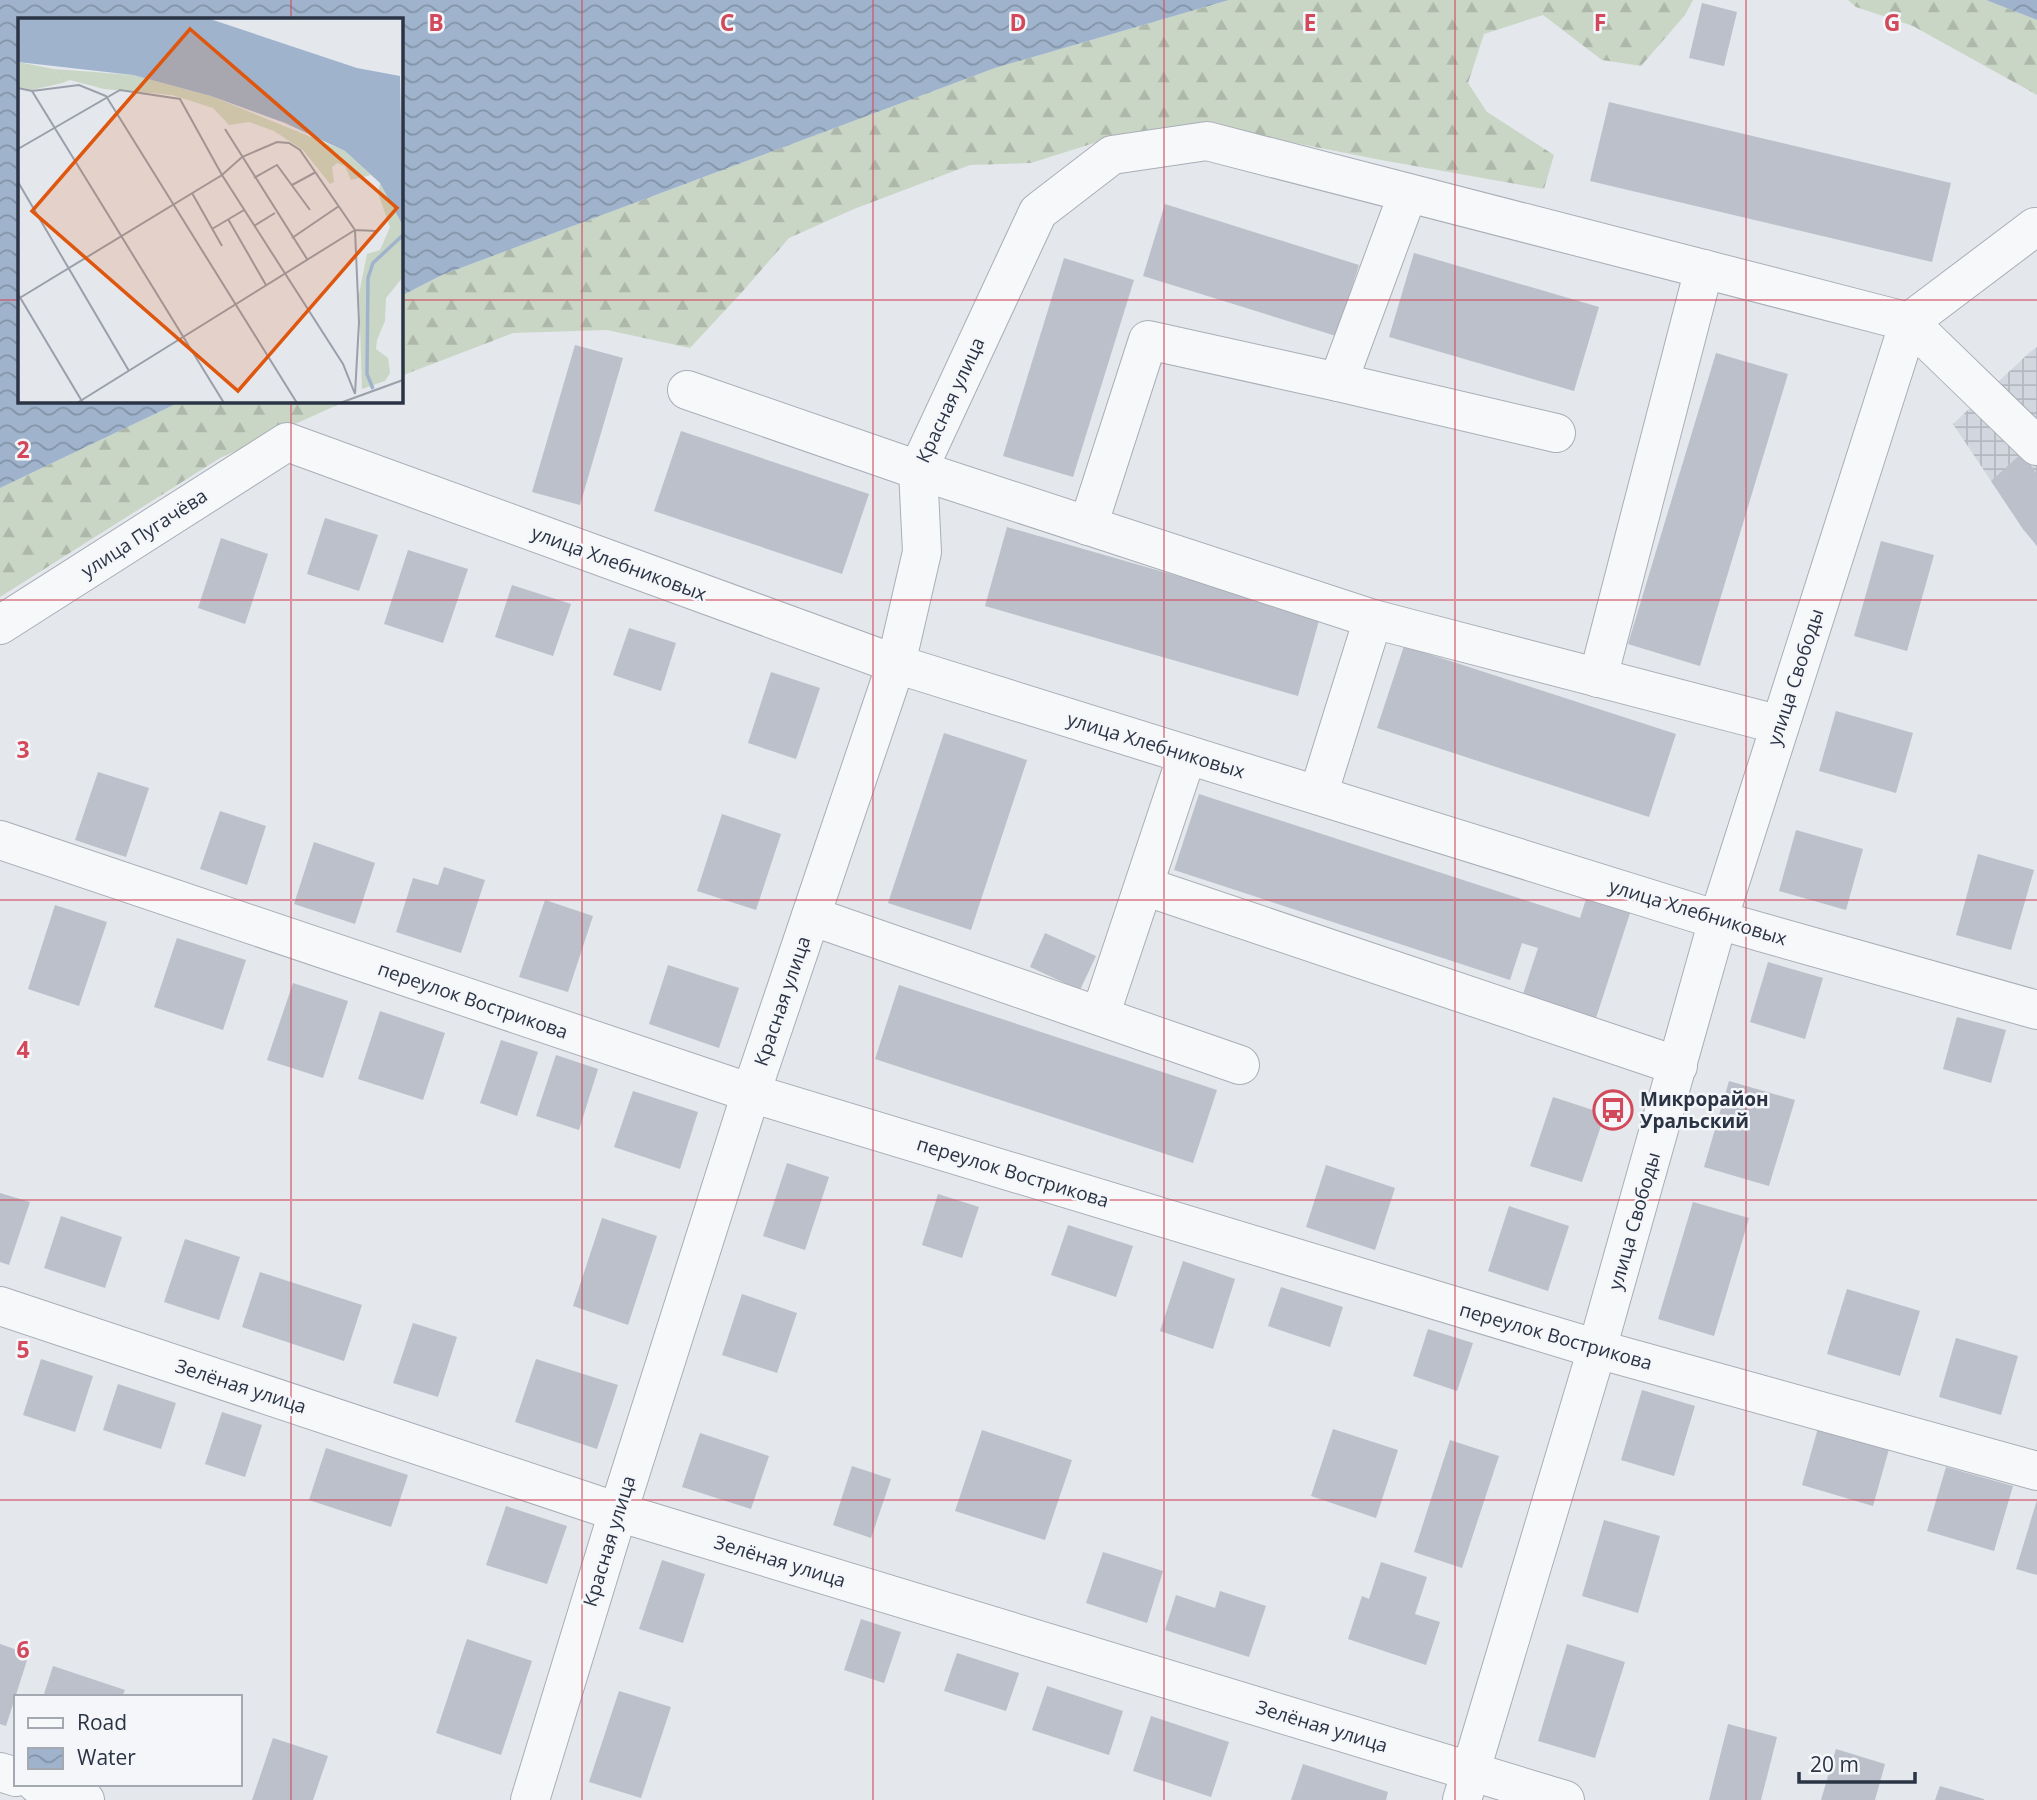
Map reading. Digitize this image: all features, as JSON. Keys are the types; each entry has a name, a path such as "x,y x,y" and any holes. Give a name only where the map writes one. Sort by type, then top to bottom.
{"street":[{"name":"Красная улица","path":"530,1800 751,1093 896,664 922,552 918,470 1038,212 1112,155 1207,141 1408,193"},
{"path":"1338,382 1408,193 1909,322 2037,446"},
{"path":"1909,322 2035,227"},
{"path":"1598,678 1704,269"},
{"name":"улица Свободы","path":"1466,1786 1597,1349 1718,920 1909,322"},
{"path":"1088,526 1148,340 1556,433"},
{"path":"687,390 918,470 1373,619 1780,724"},
{"name":"улица Пугачёва","path":"0,625 287,442"},
{"name":"улица Хлебниковых","path":"287,442 896,664 1718,920 2037,1010"},
{"path":"1318,795 1373,619"},
{"path":"1100,1016 1186,755"},
{"name":"переулок Вострикова","path":"0,840 751,1093 1597,1349 2037,1471"},
{"path":"1144,886 1678,1066"},
{"path":"811,916 1240,1065"},
{"name":"Зелёная улица","path":"0,1306 618,1512 1466,1786 1565,1800"},
{"path":"43,1786 85,1800"}],"shaded area":[{"path":"2037,347 2037,546 1953,424"}],"green space":[{"path":"1229,0 1693,0 1685,15 1641,66 1602,60 1543,15 1484,34 1468,83 1487,112 1554,155 1544,189 1229,130 1126,133 1031,163 970,165 854,209 789,238 690,348 607,330 513,333 402,376 402,295 442,275 995,68"},
{"path":"1848,0 1986,0 2037,20 2037,95 1913,26 1856,7"},
{"path":"180,402 344,402 220,458 0,597 0,488"}],"water":[{"path":"0,0 1229,0 995,68 442,275 402,295 402,18 18,18 18,402 180,402 0,488"},
{"path":"1986,0 2037,0 2037,20"}],"building":[{"path":"1702,3 1737,12 1724,66 1689,58"},
{"path":"1609,102 1951,183 1932,262 1590,181"},
{"path":"1165,204 1359,265 1336,336 1143,276"},
{"path":"1414,253 1599,307 1574,391 1389,337"},
{"path":"1064,258 1134,280 1073,477 1003,456"},
{"path":"575,345 623,358 580,505 532,492"},
{"path":"1716,353 1788,374 1700,666 1628,644"},
{"path":"681,431 869,494 842,574 654,511"},
{"path":"2023,452 2037,475 2037,546 1991,481"},
{"path":"325,518 378,535 359,591 307,574"},
{"path":"1007,527 1320,617 1298,696 985,606"},
{"path":"221,538 268,554 245,624 198,608"},
{"path":"1881,541 1934,555 1907,651 1854,636"},
{"path":"408,550 468,569 443,643 384,624"},
{"path":"512,585 571,604 553,656 495,637"},
{"path":"629,628 676,643 661,691 613,675"},
{"path":"1404,646 1676,734 1649,817 1377,728"},
{"path":"771,672 820,688 796,759 748,743"},
{"path":"1836,711 1913,733 1896,793 1819,771"},
{"path":"944,733 1027,760 971,930 888,903"},
{"path":"98,772 149,788 126,857 75,840"},
{"path":"1199,794 1580,918 1588,893 1632,907 1596,1018 1523,994 1538,948 1522,943 1510,980 1174,870"},
{"path":"220,811 266,826 247,885 200,869"},
{"path":"722,814 781,834 756,910 697,891"},
{"path":"1796,830 1863,849 1846,910 1779,891"},
{"path":"314,842 375,863 355,924 294,904"},
{"path":"1978,854 2034,870 2011,950 1956,935"},
{"path":"444,867 485,880 461,953 396,932 413,878 438,885"},
{"path":"545,900 593,916 568,992 519,977"},
{"path":"55,905 107,922 79,1006 28,989"},
{"path":"1045,933 1096,956 1080,990 1030,967"},
{"path":"177,938 246,960 223,1030 154,1007"},
{"path":"1768,962 1823,978 1805,1039 1750,1022"},
{"path":"668,965 739,988 719,1048 649,1024"},
{"path":"293,983 348,1001 323,1078 267,1060"},
{"path":"899,985 1217,1090 1193,1163 875,1059"},
{"path":"380,1011 445,1033 423,1100 358,1079"},
{"path":"1957,1017 2006,1030 1991,1083 1943,1069"},
{"path":"501,1040 538,1052 517,1116 480,1103"},
{"path":"556,1055 598,1069 579,1130 536,1116"},
{"path":"1729,1081 1795,1100 1769,1186 1704,1167"},
{"path":"633,1091 698,1112 680,1169 614,1147"},
{"path":"1553,1097 1605,1114 1582,1182 1530,1166"},
{"path":"787,1163 829,1177 805,1250 763,1236"},
{"path":"1326,1165 1395,1188 1375,1250 1306,1227"},
{"path":"0,1193 30,1202 9,1265 0,1262"},
{"path":"938,1194 979,1207 962,1258 922,1245"},
{"path":"1693,1202 1749,1218 1714,1336 1658,1319"},
{"path":"1509,1206 1569,1226 1548,1291 1488,1271"},
{"path":"61,1216 122,1237 105,1288 44,1268"},
{"path":"602,1218 657,1236 628,1325 573,1306"},
{"path":"1068,1225 1133,1246 1116,1297 1051,1275"},
{"path":"185,1239 240,1257 219,1320 164,1302"},
{"path":"1183,1261 1235,1279 1213,1349 1160,1331"},
{"path":"260,1272 362,1305 344,1361 242,1327"},
{"path":"1281,1287 1343,1307 1330,1347 1268,1326"},
{"path":"1847,1289 1920,1311 1900,1376 1827,1354"},
{"path":"742,1294 797,1313 777,1373 722,1355"},
{"path":"413,1323 457,1337 438,1397 393,1383"},
{"path":"1428,1329 1473,1343 1457,1391 1413,1376"},
{"path":"1956,1338 2018,1356 2001,1415 1939,1397"},
{"path":"41,1359 93,1376 75,1432 23,1415"},
{"path":"536,1359 618,1385 597,1449 515,1422"},
{"path":"118,1384 176,1403 161,1449 103,1430"},
{"path":"1642,1390 1695,1406 1674,1476 1621,1460"},
{"path":"222,1412 262,1425 245,1477 205,1464"},
{"path":"1818,1428 1889,1449 1873,1506 1802,1485"},
{"path":"1333,1429 1398,1450 1376,1518 1311,1496"},
{"path":"982,1430 1072,1460 1045,1540 955,1511"},
{"path":"700,1433 769,1456 751,1509 682,1487"},
{"path":"1450,1440 1499,1456 1462,1568 1414,1552"},
{"path":"326,1448 408,1475 391,1527 309,1500"},
{"path":"852,1466 891,1479 871,1538 833,1525"},
{"path":"1946,1467 2013,1486 1994,1551 1927,1531"},
{"path":"2037,1500 2037,1575 2016,1569"},
{"path":"506,1506 567,1526 547,1584 486,1565"},
{"path":"1604,1520 1660,1536 1638,1613 1582,1596"},
{"path":"1103,1552 1163,1571 1147,1623 1086,1603"},
{"path":"662,1560 705,1574 683,1643 639,1629"},
{"path":"1381,1562 1427,1577 1415,1614 1440,1622 1426,1665 1348,1639 1362,1596 1369,1599"},
{"path":"1220,1591 1266,1606 1249,1657 1165,1630 1176,1595 1215,1608"},
{"path":"861,1619 901,1632 884,1683 844,1670"},
{"path":"467,1639 532,1661 501,1755 436,1733"},
{"path":"0,1644 29,1654 6,1726 0,1724"},
{"path":"1567,1644 1625,1662 1595,1758 1538,1741"},
{"path":"957,1653 1019,1673 1006,1711 944,1691"},
{"path":"53,1666 125,1690 123,1695 44,1695"},
{"path":"1047,1686 1123,1711 1109,1755 1032,1730"},
{"path":"619,1691 671,1707 641,1798 589,1782"},
{"path":"1151,1716 1229,1742 1211,1797 1133,1771"},
{"path":"1728,1724 1777,1737 1761,1800 1709,1800"},
{"path":"273,1738 328,1756 313,1800 252,1800"},
{"path":"1836,1749 1885,1764 1875,1800 1821,1800"},
{"path":"1303,1764 1388,1792 1386,1800 1291,1800"},
{"path":"1940,1786 1984,1799 1984,1800 1935,1800"}],"place":[{"name":"Микрорайон Уральский","path":"1613,1110"}]}
